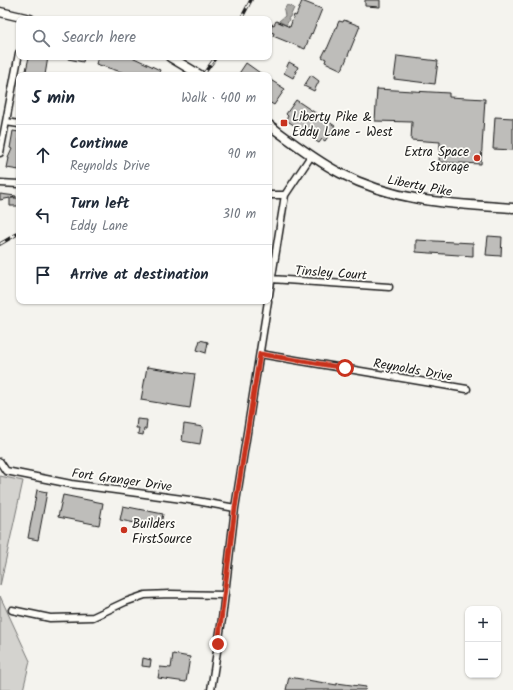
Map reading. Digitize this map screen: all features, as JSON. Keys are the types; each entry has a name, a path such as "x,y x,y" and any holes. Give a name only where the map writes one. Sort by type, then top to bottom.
{"street":[{"path":"0,12 16,16"},
{"path":"0,153 18,60"},
{"path":"175,60 195,72"},
{"path":"6,122 16,124"},
{"name":"Liberty Pike","path":"272,127 310,156 355,180 398,196 423,201 513,208"},
{"path":"272,273 285,195 310,156"},
{"path":"0,183 16,184"},
{"path":"272,194 285,195"},
{"name":"Tinsley Court","path":"272,279 389,287"},
{"path":"211,690 222,619 235,508 268,304"},
{"name":"Reynolds Drive","path":"260,354 467,389"},
{"name":"Fort Granger Drive","path":"0,462 3,471 72,484 197,501 235,508"},
{"path":"12,610 50,618 93,617 144,594 224,595"}],"shaded area":[{"path":"287,5 294,8 286,25 279,21 285,16 284,10"},
{"path":"0,476 23,481 0,586"},
{"path":"0,596 30,661 23,690 0,690"}],"building":[{"path":"365,0 380,0 380,7 365,6"},
{"path":"302,1 322,9 305,49 273,36 274,33 272,33 272,24 274,25 276,21 290,27 294,15 296,16"},
{"path":"344,20 360,26 342,70 325,62 326,59 322,57 339,21 343,22"},
{"path":"397,56 438,61 435,84 394,79"},
{"path":"28,60 48,60 46,72 26,72"},
{"path":"73,60 83,60 83,62"},
{"path":"97,60 138,60 160,70 159,72 121,72 96,64"},
{"path":"289,62 298,67 293,78 284,73"},
{"path":"246,63 259,72 240,72"},
{"path":"311,75 319,81 314,91 304,86"},
{"path":"272,81 285,89 274,105 272,104"},
{"path":"377,89 449,93 449,97 485,99 481,164 439,162 440,142 411,140 412,122 375,121"},
{"path":"296,100 335,126 325,141 322,139 319,143 286,120 288,116 286,114"},
{"path":"495,117 513,118 513,150 493,149"},
{"path":"13,131 16,132 16,170 7,168 8,158 12,149 10,148"},
{"path":"0,194 16,196 11,198 16,198 16,206 10,206 10,198 0,200"},
{"path":"488,236 502,237 501,256 486,255"},
{"path":"416,240 473,243 473,256 416,252"},
{"path":"200,340 208,342 206,353 197,350"},
{"path":"147,367 195,374 190,408 141,400"},
{"path":"137,419 147,420 146,429 144,429 143,435 138,434 139,428 136,428"},
{"path":"184,424 203,427 200,444 182,441"},
{"path":"37,490 47,492 38,540 28,538"},
{"path":"63,495 103,503 99,525 58,517"},
{"path":"123,506 163,514 160,528 120,520"},
{"path":"173,654 190,657 186,682 158,678 160,667 171,668"},
{"path":"143,658 151,660 150,667 142,666"},
{"path":"289,677 337,685 337,683 366,687 365,690 286,690"}],"railway":[{"path":"243,16 251,0"},
{"path":"205,72 214,60"},
{"path":"0,244 16,235"}],"place":[{"name":"Liberty Pike & Eddy Lane - West","path":"284,123"},
{"name":"Extra Space Storage","path":"477,158"},
{"name":"Builders FirstSource","path":"124,530"}],"route":[{"path":"218,644 235,508 260,354 345,368"}]}
